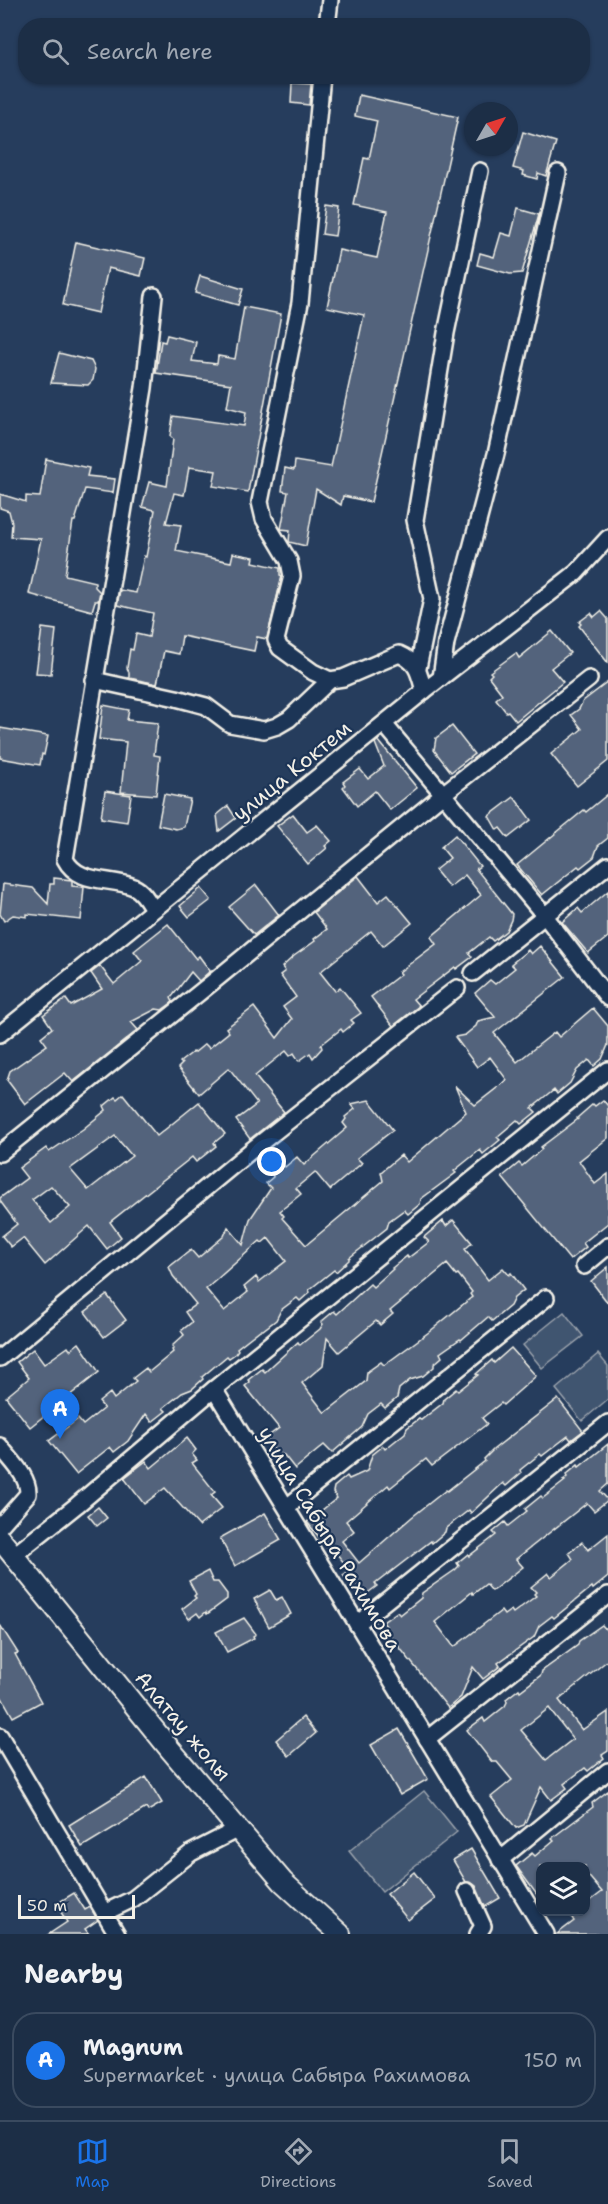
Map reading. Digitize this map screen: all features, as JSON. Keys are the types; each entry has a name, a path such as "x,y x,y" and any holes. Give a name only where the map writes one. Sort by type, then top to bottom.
{"main road":[{"name":"Алатау жолы","path":"0,1539 169,1748 283,1882 340,1934"}],"street":[{"path":"328,18 330,0"},
{"path":"321,84 300,303 260,502 264,519 289,561 292,576 276,640 280,648 313,672 330,680 343,678 399,654 409,658 418,668"},
{"path":"424,692 418,668 432,599 415,520 446,333 480,171"},
{"path":"441,678 447,643 496,454 558,173"},
{"path":"153,909 142,893 134,887 78,875 65,859 144,388 154,296"},
{"name":"улица Коктем","path":"0,1034 441,678 576,573 608,538"},
{"path":"0,1153 443,794 589,679"},
{"path":"94,680 186,700 206,706 230,724 264,730 277,726 289,718 330,680"},
{"path":"384,724 545,916 608,998"},
{"path":"472,973 608,865"},
{"path":"0,1358 253,1149 457,988"},
{"path":"13,1556 214,1389 608,1070"},
{"path":"584,1266 608,1246"},
{"path":"287,1507 546,1298"},
{"name":"улица Сабыра Рахимова","path":"214,1389 546,1934"},
{"path":"357,1624 608,1423"},
{"path":"0,1446 26,1480 28,1494 0,1526"},
{"path":"427,1739 608,1595"},
{"path":"0,1736 117,1934"},
{"path":"500,1860 608,1771"},
{"path":"105,1913 133,1899 192,1853 238,1829"},
{"path":"467,1891 483,1926 478,1934"}],"shaded area":[{"path":"564,1312 583,1336 542,1368 523,1345"},
{"path":"598,1354 608,1366 608,1399 582,1421 556,1389"},
{"path":"424,1791 457,1832 382,1892 349,1851"}],"building":[{"path":"292,84 311,84 309,105 291,103"},
{"path":"359,95 458,117 371,502 343,496 341,505 316,489 306,546 289,542 290,530 281,529 288,492 282,491 285,468 294,470 295,461 331,467 364,315 327,307 339,250 377,258 387,212 354,205 364,158 369,159 377,121 355,116"},
{"path":"523,132 556,142 546,176 538,173 537,179 523,175 524,171 513,168"},
{"path":"326,206 339,208 335,236 322,234"},
{"path":"518,208 539,214 522,273 510,274 477,265 480,253 494,257 501,233 511,236"},
{"path":"76,242 145,258 141,276 108,268 98,313 63,305"},
{"path":"200,276 243,289 238,305 195,293"},
{"path":"244,307 281,314 248,492 213,486 216,471 189,467 184,495 174,493 166,523 181,525 176,551 231,562 233,553 254,557 253,562 280,568 282,576 267,639 257,637 254,651 182,636 179,654 164,651 157,684 129,678 127,668 130,649 133,650 136,634 149,637 153,613 117,605 120,590 136,593 155,510 142,507 149,482 167,486 173,439 170,436 173,416 244,426 246,412 227,407 231,384 156,373 161,341 165,342 167,335 196,342 192,361 217,364 218,356 235,359"},
{"path":"59,353 91,361 95,369 93,380 88,385 51,383"},
{"path":"46,459 89,468 87,476 115,479 113,493 85,489 75,521 73,521 65,575 95,582 95,587 100,592 92,611 29,594 41,539 11,537 12,523 9,511 0,508 0,494 26,502 26,496 40,497"},
{"path":"601,611 608,619 608,663 579,626 581,624 579,622 591,613 594,617"},
{"path":"42,628 56,630 51,674 36,673"},
{"path":"552,631 570,653 551,668 563,682 516,721 496,699 502,694 489,677 492,674 490,672 516,653 519,658"},
{"path":"608,682 608,761 577,786 551,754 582,729 571,715 579,709 583,701"},
{"path":"103,705 129,710 127,720 158,723 154,755 160,756 156,795 121,792 126,742 99,739"},
{"path":"452,726 474,754 451,772 434,750 436,738"},
{"path":"0,728 48,736 40,765 0,758"},
{"path":"378,740 417,788 390,810 375,791 357,806 343,787 345,785 343,782 360,769 368,779 384,766 375,743"},
{"path":"105,791 131,795 127,822 101,818"},
{"path":"164,794 190,799 184,827 176,829 158,825"},
{"path":"608,794 608,838 598,846 594,857 580,868 578,866 542,895 517,865 584,810 586,812"},
{"path":"514,797 531,820 508,838 500,828 497,830 489,816"},
{"path":"228,806 236,818 219,831 217,815"},
{"path":"293,814 307,832 317,825 331,841 325,846 327,848 308,864 277,826"},
{"path":"455,835 480,866 476,869 512,914 511,920 506,931 493,941 489,937 469,953 472,957 413,999 419,1006 393,1026 371,997 436,944 431,937 481,895 465,875 449,887 435,870 450,858 441,847"},
{"path":"358,876 378,902 388,894 412,923 383,946 371,931 320,972 335,991 340,987 361,1013 351,1020 354,1023 343,1032 341,1029 321,1045 322,1048 313,1058 310,1053 299,1061 294,1053 290,1056 286,1051 255,1076 284,1112 250,1139 236,1120 257,1104 229,1068 199,1094 178,1068 182,1064 180,1062 205,1044 209,1048 229,1032 226,1028 254,1007 277,1038 292,1019 283,1007 296,997 280,975 285,971 282,967 327,929 314,912"},
{"path":"54,878 72,880 72,886 84,887 81,920 27,914 27,917 13,915 4,921 0,914 3,884 33,888 48,904 50,884 54,884"},
{"path":"256,885 279,915 254,935 229,907"},
{"path":"201,888 211,900 189,917 180,906"},
{"path":"608,891 608,937 588,953 562,922 578,908 582,913"},
{"path":"168,924 196,959 199,956 210,971 199,981 191,972 171,998 173,1002 162,1010 156,1009 131,1022 138,1030 73,1082 65,1073 25,1104 7,1080 10,1071 47,1045 41,1037 52,1028 43,1015 66,999 71,1006 102,989 91,973 100,966 114,984 142,961 134,951"},
{"path":"540,946 565,977 494,1033 517,1062 555,1032 559,1037 593,1008 608,1026 608,1045 602,1059 594,1066 589,1060 577,1070 570,1083 557,1094 554,1090 532,1108 536,1112 521,1124 517,1120 497,1137 500,1140 483,1154 480,1150 454,1171 456,1173 421,1199 420,1204 408,1214 404,1210 389,1221 387,1228 349,1258 336,1272 334,1270 309,1290 310,1292 300,1301 297,1298 281,1310 276,1320 237,1348 235,1354 229,1358 227,1356 202,1377 203,1379 192,1389 182,1393 163,1408 166,1411 152,1422 146,1414 128,1441 114,1452 110,1447 76,1474 49,1441 78,1419 83,1425 104,1408 99,1402 110,1393 114,1399 136,1381 133,1378 146,1368 149,1372 166,1358 173,1352 172,1346 184,1335 181,1331 192,1322 185,1312 196,1304 173,1276 169,1267 191,1250 198,1258 224,1236 228,1227 243,1245 250,1219 271,1188 266,1183 273,1177 272,1172 283,1164 285,1167 297,1157 304,1165 347,1128 343,1123 345,1117 355,1109 351,1104 369,1100 393,1130 357,1158 362,1163 330,1190 315,1172 296,1188 301,1194 280,1211 284,1216 282,1218 306,1245 383,1181 381,1172 401,1155 407,1162 466,1112 455,1086 475,1105 507,1080 490,1057 477,1067 455,1037 465,1035 476,1026 478,1021 495,1017 475,993 490,980 495,984 515,968 511,964 528,950 531,954","holes":["268,1238 286,1261 259,1282 256,1277 244,1287 248,1292 224,1311 206,1289 260,1241 262,1243"]},
{"path":"123,1094 157,1136 199,1102 225,1134 214,1143 216,1146 196,1162 192,1157 110,1222 121,1237 107,1249 89,1226 45,1265 23,1238 11,1247 2,1236 17,1224 0,1198 27,1178 19,1168 46,1148 49,1152 83,1129 106,1110 104,1106 115,1097 117,1099","holes":["115,1136 132,1156 88,1190 70,1169","51,1186 70,1207 51,1223 32,1200"]},
{"path":"603,1100 608,1106 608,1138 579,1161 595,1184 608,1174 608,1223 583,1243 586,1247 570,1260 502,1177 519,1163 522,1166 542,1149 541,1147 578,1119 593,1104 595,1106"},
{"path":"453,1220 472,1243 465,1249 488,1280 503,1268 509,1275 511,1273 524,1290 492,1321 488,1317 461,1340 440,1353 442,1357 434,1364 434,1367 399,1389 397,1398 385,1408 381,1404 368,1414 362,1427 332,1453 324,1445 295,1469 284,1455 278,1454 268,1443 267,1437 279,1428 245,1386 250,1382 248,1380 262,1369 265,1372 298,1342 300,1345 320,1329 323,1324 321,1322 334,1311 337,1314 370,1284 373,1287 392,1268 429,1242 424,1237 443,1221 446,1226","holes":["447,1264 456,1275 458,1274 472,1292 470,1294 472,1297 384,1365 381,1362 367,1372 366,1381 325,1413 302,1383 323,1365 327,1338 339,1352 376,1321 380,1325 393,1314 390,1311"]},
{"path":"608,1267 608,1303 591,1281"},
{"path":"107,1295 126,1320 104,1337 85,1312"},
{"path":"79,1343 99,1372 30,1427 6,1397 29,1378 17,1362 33,1349 44,1364 68,1347 70,1350"},
{"path":"511,1348 536,1376 503,1405 501,1403 482,1418 487,1424 432,1466 426,1459 390,1488 388,1485 346,1521 354,1531 342,1541 359,1563 412,1517 485,1461 484,1459 494,1449 558,1399 583,1431 571,1440 568,1436 542,1456 540,1454 520,1470 521,1473 506,1486 503,1483 471,1513 469,1510 446,1528 445,1532 432,1543 431,1541 375,1584 377,1586 361,1598 343,1575 350,1570 332,1548 330,1551 307,1522 337,1498 333,1492 334,1487 347,1476 349,1479 367,1471 372,1455 383,1446 385,1449 405,1433 407,1428 419,1419 421,1420 443,1403 444,1399 456,1389 458,1391 478,1375 476,1374 492,1360 494,1363"},
{"path":"187,1438 196,1450 192,1454 197,1460 192,1463 215,1492 211,1495 222,1508 199,1526 165,1488 144,1504 124,1478 146,1461 151,1468"},
{"path":"608,1444 608,1484 600,1491 608,1500 594,1511 587,1503 516,1559 523,1567 492,1591 486,1584 473,1594 472,1592 435,1622 454,1647 501,1611 504,1615 511,1610 513,1613 536,1596 534,1594 536,1592 531,1587 548,1573 551,1577 573,1559 569,1553 582,1542 588,1550 608,1534 608,1577 554,1618 552,1616 539,1626 534,1637 498,1663 500,1666 483,1679 473,1667 461,1697 448,1708 384,1628 386,1626 383,1622 397,1612 400,1615 421,1598 422,1593 455,1570 459,1566 457,1563 496,1535 493,1532 505,1522 508,1526 541,1496 543,1498 565,1481 563,1480 567,1477 566,1475 578,1465 579,1467"},
{"path":"98,1507 107,1518 97,1526 88,1515"},
{"path":"265,1513 281,1540 235,1566 220,1538"},
{"path":"208,1571 213,1582 218,1582 227,1594 227,1599 207,1614 206,1612 200,1617 197,1613 189,1619 182,1609 196,1598 194,1596 196,1594 189,1581"},
{"path":"270,1590 276,1600 282,1597 291,1614 269,1627 254,1599"},
{"path":"244,1618 256,1634 254,1638 227,1652 216,1632"},
{"path":"0,1625 18,1653 15,1654 41,1702 13,1717 0,1694"},
{"path":"602,1625 608,1632 608,1660 559,1700 582,1730 608,1712 608,1751 602,1755 604,1758 588,1771 585,1768 564,1784 567,1788 551,1800 541,1787 524,1825 516,1828 491,1797 512,1780 497,1762 492,1762 467,1730 483,1718 485,1722 505,1706 506,1699 541,1675 542,1671 578,1645 579,1641","holes":["549,1708 573,1739 546,1760 521,1730"]},
{"path":"303,1717 316,1733 289,1756 276,1740"},
{"path":"399,1729 428,1779 400,1795 371,1745"},
{"path":"146,1777 162,1803 148,1811 146,1808 82,1847 69,1825"},
{"path":"608,1791 608,1934 557,1934 574,1921 572,1918 574,1916 590,1916 590,1901 602,1892 590,1878 590,1862 536,1862 536,1894 516,1866 532,1853 535,1856 554,1840 552,1838 593,1807 592,1803"},
{"path":"471,1849 500,1898 485,1907 476,1886 466,1882 453,1860"},
{"path":"414,1872 435,1899 408,1920 387,1894"},
{"path":"74,1893 85,1910 90,1907 98,1920 85,1929 89,1934 49,1934 67,1922 56,1904"}],"place":[{"name":"Magnum","path":"60,1439"}]}
